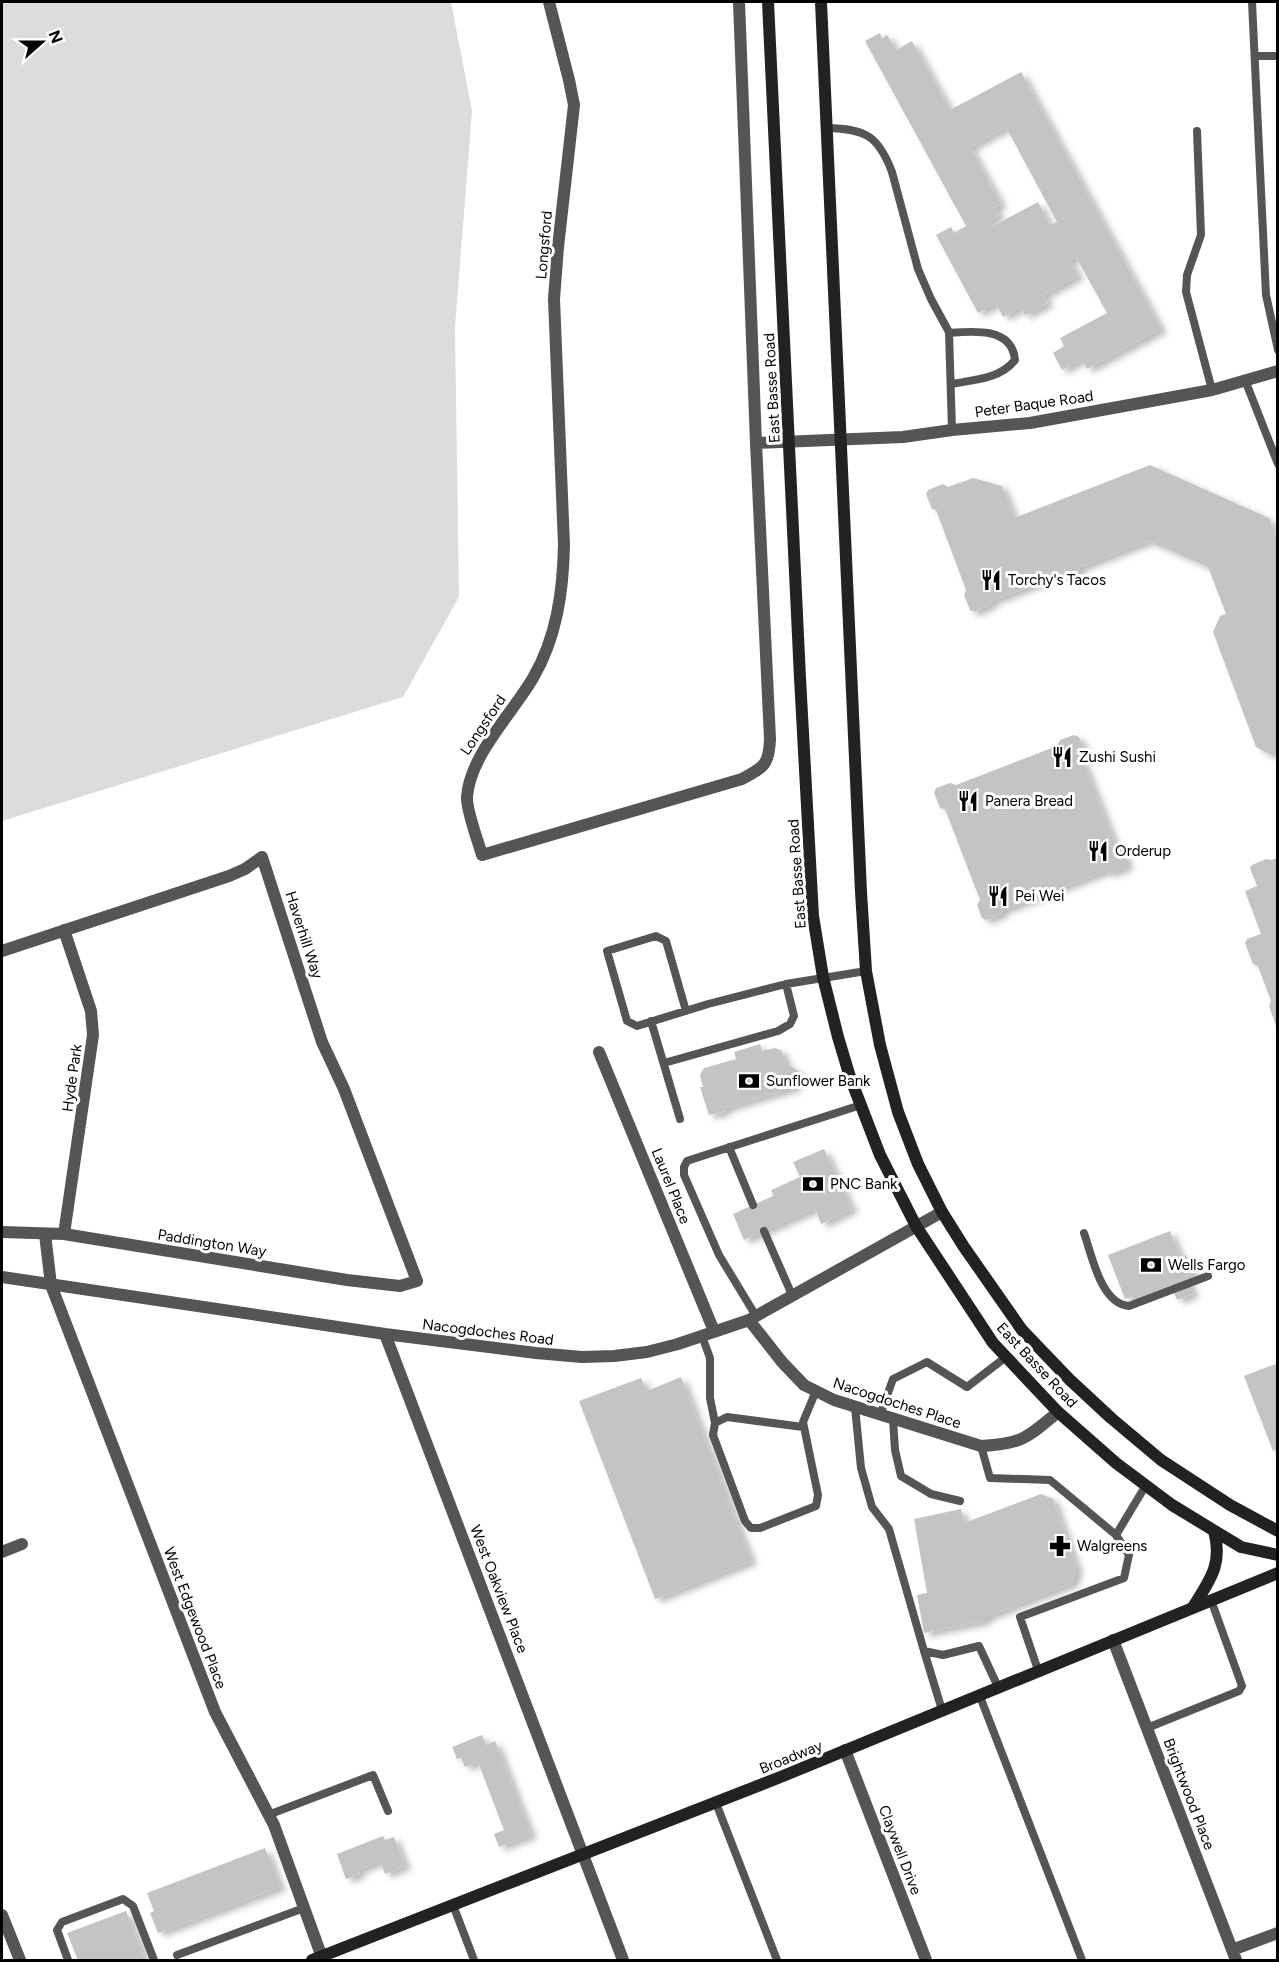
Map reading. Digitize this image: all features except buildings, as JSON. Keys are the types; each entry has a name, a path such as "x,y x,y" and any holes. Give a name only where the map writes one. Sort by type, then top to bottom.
{"main road":[{"name":"East Basse Road","path":"768,2 813,904 823,977 838,1037 880,1155 916,1227 993,1343 1058,1412 1116,1463 1172,1504 1241,1547 1278,1555"},
{"name":"East Basse Road","path":"821,2 866,971 880,1045 898,1112 918,1164 942,1212 1022,1330 1069,1379 1161,1460 1230,1505 1278,1531"},
{"path":"1193,1607 1213,1576 1218,1559 1214,1531"},
{"name":"Broadway","path":"319,1959 716,1803 1278,1573"}],"street":[{"name":"Longsford","path":"549,2 574,105 554,299 564,545 563,578 558,612 544,654 533,677 473,767 466,799 482,855 742,779 760,769 767,762 770,739 739,2"},
{"name":"Peter Baque Road","path":"790,442 903,437 1030,423 1212,390 1278,371"},
{"path":"756,443 790,442"},
{"name":"Haverhill Way","path":"2,951 230,876 262,857 322,1042 344,1089 417,1281"},
{"name":"Hyde Park","path":"64,930 91,1011 93,1035 64,1234"},
{"name":"Laurel Place","path":"599,1052 714,1331"},
{"name":"Nacogdoches Road","path":"2,1277 385,1334 536,1353 582,1357 614,1356 647,1352 752,1318 942,1212"},
{"name":"Paddington Way","path":"2,1232 64,1234 347,1280 400,1286 417,1281"},
{"path":"45,1234 51,1285"},
{"name":"West Edgewood Place","path":"51,1285 215,1712 274,1825 304,1908 319,1959"},
{"name":"Nacogdoches Place","path":"752,1318 789,1370 804,1385 834,1400 893,1419 981,1446 1006,1445 1030,1436 1058,1412"},
{"name":"West Oakview Place","path":"385,1334 623,1960"},
{"path":"2,1552 22,1544"},
{"name":"Brightwood Place","path":"1113,1640 1234,1955"},
{"name":"Claywell Drive","path":"845,1750 926,1960"},
{"path":"2,1915 20,1960"},
{"path":"1234,1955 1278,1933"}],"lane":[{"path":"1252,2 1266,295 1274,312 1278,350"},
{"path":"1256,56 1278,56"},
{"path":"827,128 852,130 871,137 887,158 918,269 949,333 952,430"},
{"path":"1197,131 1201,235 1187,275 1186,292 1212,390"},
{"path":"949,333 988,332 1006,340 1014,349 1015,360 1008,370 988,378 951,384"},
{"path":"1245,380 1278,464"},
{"path":"686,1011 666,941 656,936 607,951 627,1021 637,1026 786,984 866,971"},
{"path":"664,1063 778,1031 790,1024 794,1016 786,984"},
{"path":"651,1021 680,1119"},
{"path":"752,1318 719,1255 684,1174 687,1161 861,1105"},
{"path":"729,1147 753,1205"},
{"path":"764,1231 792,1295"},
{"path":"1084,1233 1104,1288 1122,1305 1129,1306 1209,1276"},
{"path":"702,1336 710,1358 710,1398 715,1423 713,1435 746,1521 751,1528 760,1528 816,1506 818,1496 802,1422 816,1391"},
{"path":"880,1415 893,1379 927,1362 967,1387 1006,1357"},
{"path":"855,1407 861,1468 872,1507 889,1529 942,1710"},
{"path":"715,1423 727,1417 803,1426"},
{"path":"893,1419 895,1450 901,1476 931,1494 960,1501"},
{"path":"981,1446 990,1478 1050,1480 1116,1534 1129,1555 1124,1578 1020,1617 1038,1670"},
{"path":"1116,1534 1146,1485"},
{"path":"1148,1728 1239,1691 1242,1686 1211,1600"},
{"path":"924,1651 943,1655 979,1646 998,1687"},
{"path":"979,1694 1082,1960"},
{"path":"268,1815 373,1775 388,1811"},
{"path":"716,1803 777,1960"},
{"path":"68,1960 57,1930 62,1922 123,1899 134,1906 154,1960"},
{"path":"453,1905 474,1960"},
{"path":"177,1955 304,1908"}],"shaded area":[{"path":"2,2 451,2 472,111 455,327 459,597 403,697 2,821"}],"place":[{"name":"Torchy's Tacos","path":"991,580"},
{"name":"Zushi Sushi","path":"1062,757"},
{"name":"Panera Bread","path":"968,801"},
{"name":"Orderup","path":"1098,851"},
{"name":"Pei Wei","path":"998,896"},
{"name":"Sunflower Bank","path":"749,1081"},
{"name":"PNC Bank","path":"813,1184"},
{"name":"Wells Fargo","path":"1151,1265"},
{"name":"Walgreens","path":"1060,1546"}]}
